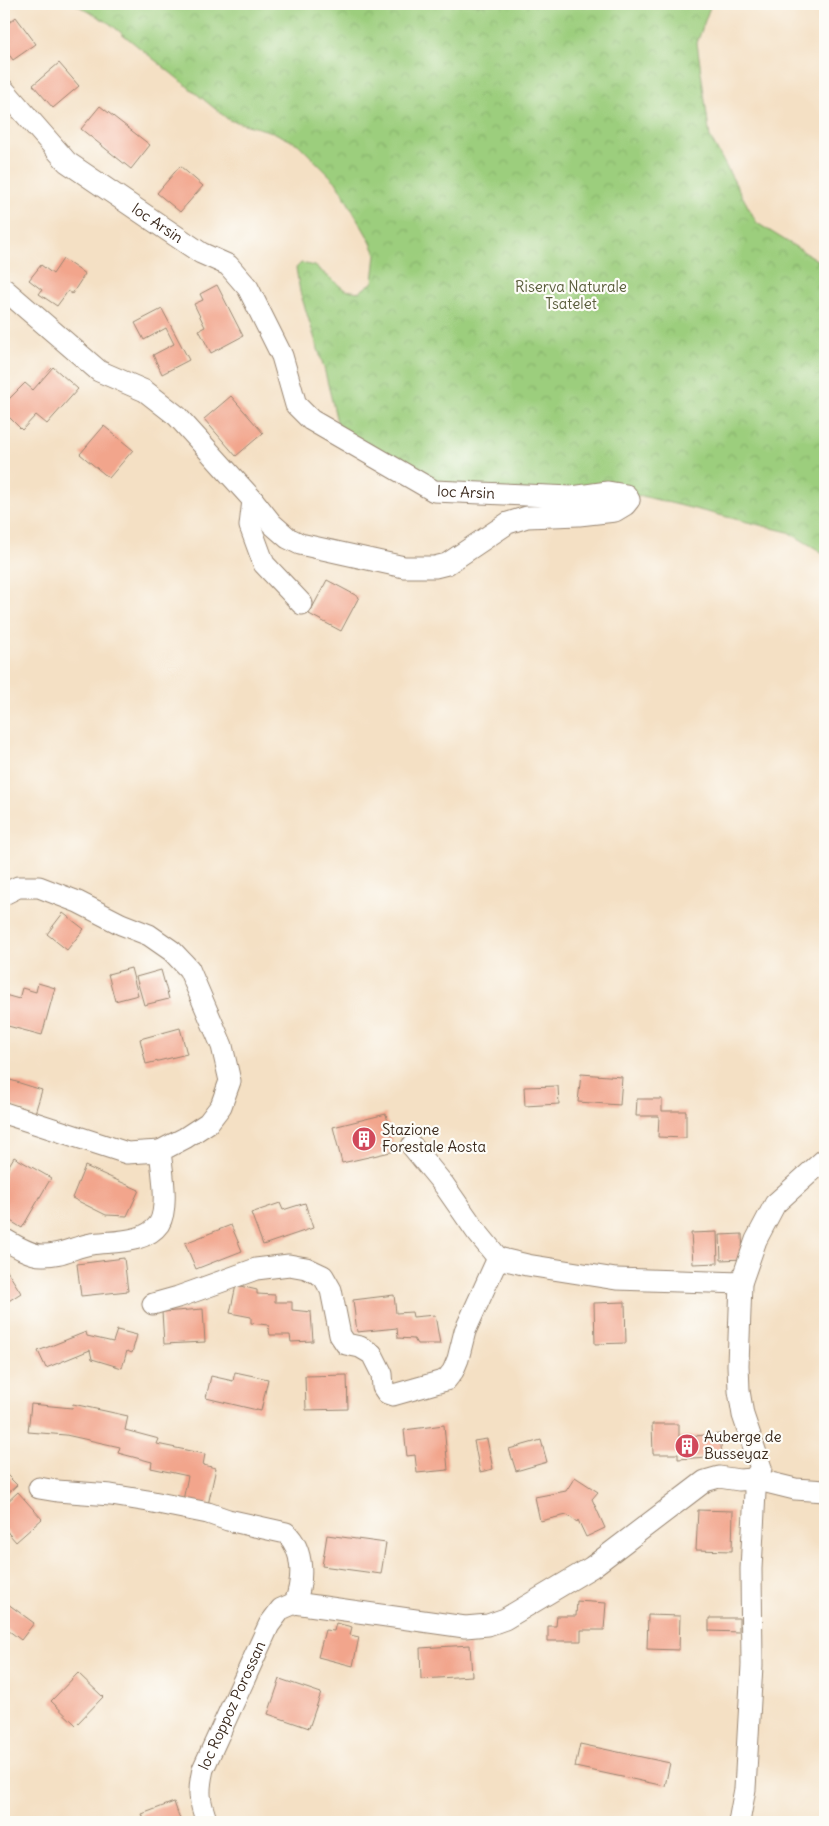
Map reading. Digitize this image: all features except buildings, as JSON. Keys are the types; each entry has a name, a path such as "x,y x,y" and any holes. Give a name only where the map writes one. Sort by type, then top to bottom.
{"street":[{"name":"loc Arsin","path":"4,90 67,162 201,253 228,265 248,288 282,356 296,405 311,420 434,491 572,497 608,492 626,495 629,500 615,511 579,515 527,517 508,523 447,564 435,567 404,567 300,544 288,538 272,524 253,500 177,416 145,391 99,371 4,289"},
{"path":"253,500 250,526 264,564 302,604"},
{"path":"4,894 18,887 39,887 78,902 121,924 149,935 172,950 188,969 222,1046 230,1081 221,1106 208,1123 160,1152 127,1153 4,1113"},
{"path":"412,1146 444,1185 476,1231 498,1258 528,1265 616,1279 741,1283"},
{"path":"4,1239 17,1247 41,1255 63,1253 89,1245 126,1241 147,1234 159,1223 163,1209 164,1191 160,1152"},
{"path":"739,1822 745,1789 752,1665 750,1570 755,1492 754,1479 761,1468 743,1415 739,1391 741,1283 756,1240 776,1204 825,1159"},
{"path":"153,1304 256,1269 289,1265 306,1268 323,1276 332,1290 340,1335 346,1344 360,1347 372,1354 382,1374 387,1393 393,1395 446,1380 453,1371 465,1331 498,1258"},
{"path":"39,1488 111,1495 156,1502 286,1533 292,1538 301,1561 300,1589 295,1603 465,1627 488,1626 505,1619 592,1567 705,1480 719,1477 739,1480 754,1479 795,1489 825,1491"},
{"name":"loc Roppoz Porossan","path":"207,1822 200,1804 199,1788 202,1769 269,1626 281,1609 295,1603"}],"green space":[{"name":"Riserva Naturale Tsatelet","path":"75,4 711,4 697,43 710,137 757,223 825,265 825,554 788,532 642,496 435,486 339,430 324,368 300,292 296,268 301,263 315,266 345,290 359,292 373,282 376,254 336,182 298,144 273,132 229,120 109,23"}],"place":[{"name":"Stazione Forestale Aosta","path":"364,1139"},
{"name":"Auberge de Busseyaz","path":"687,1446"}]}
